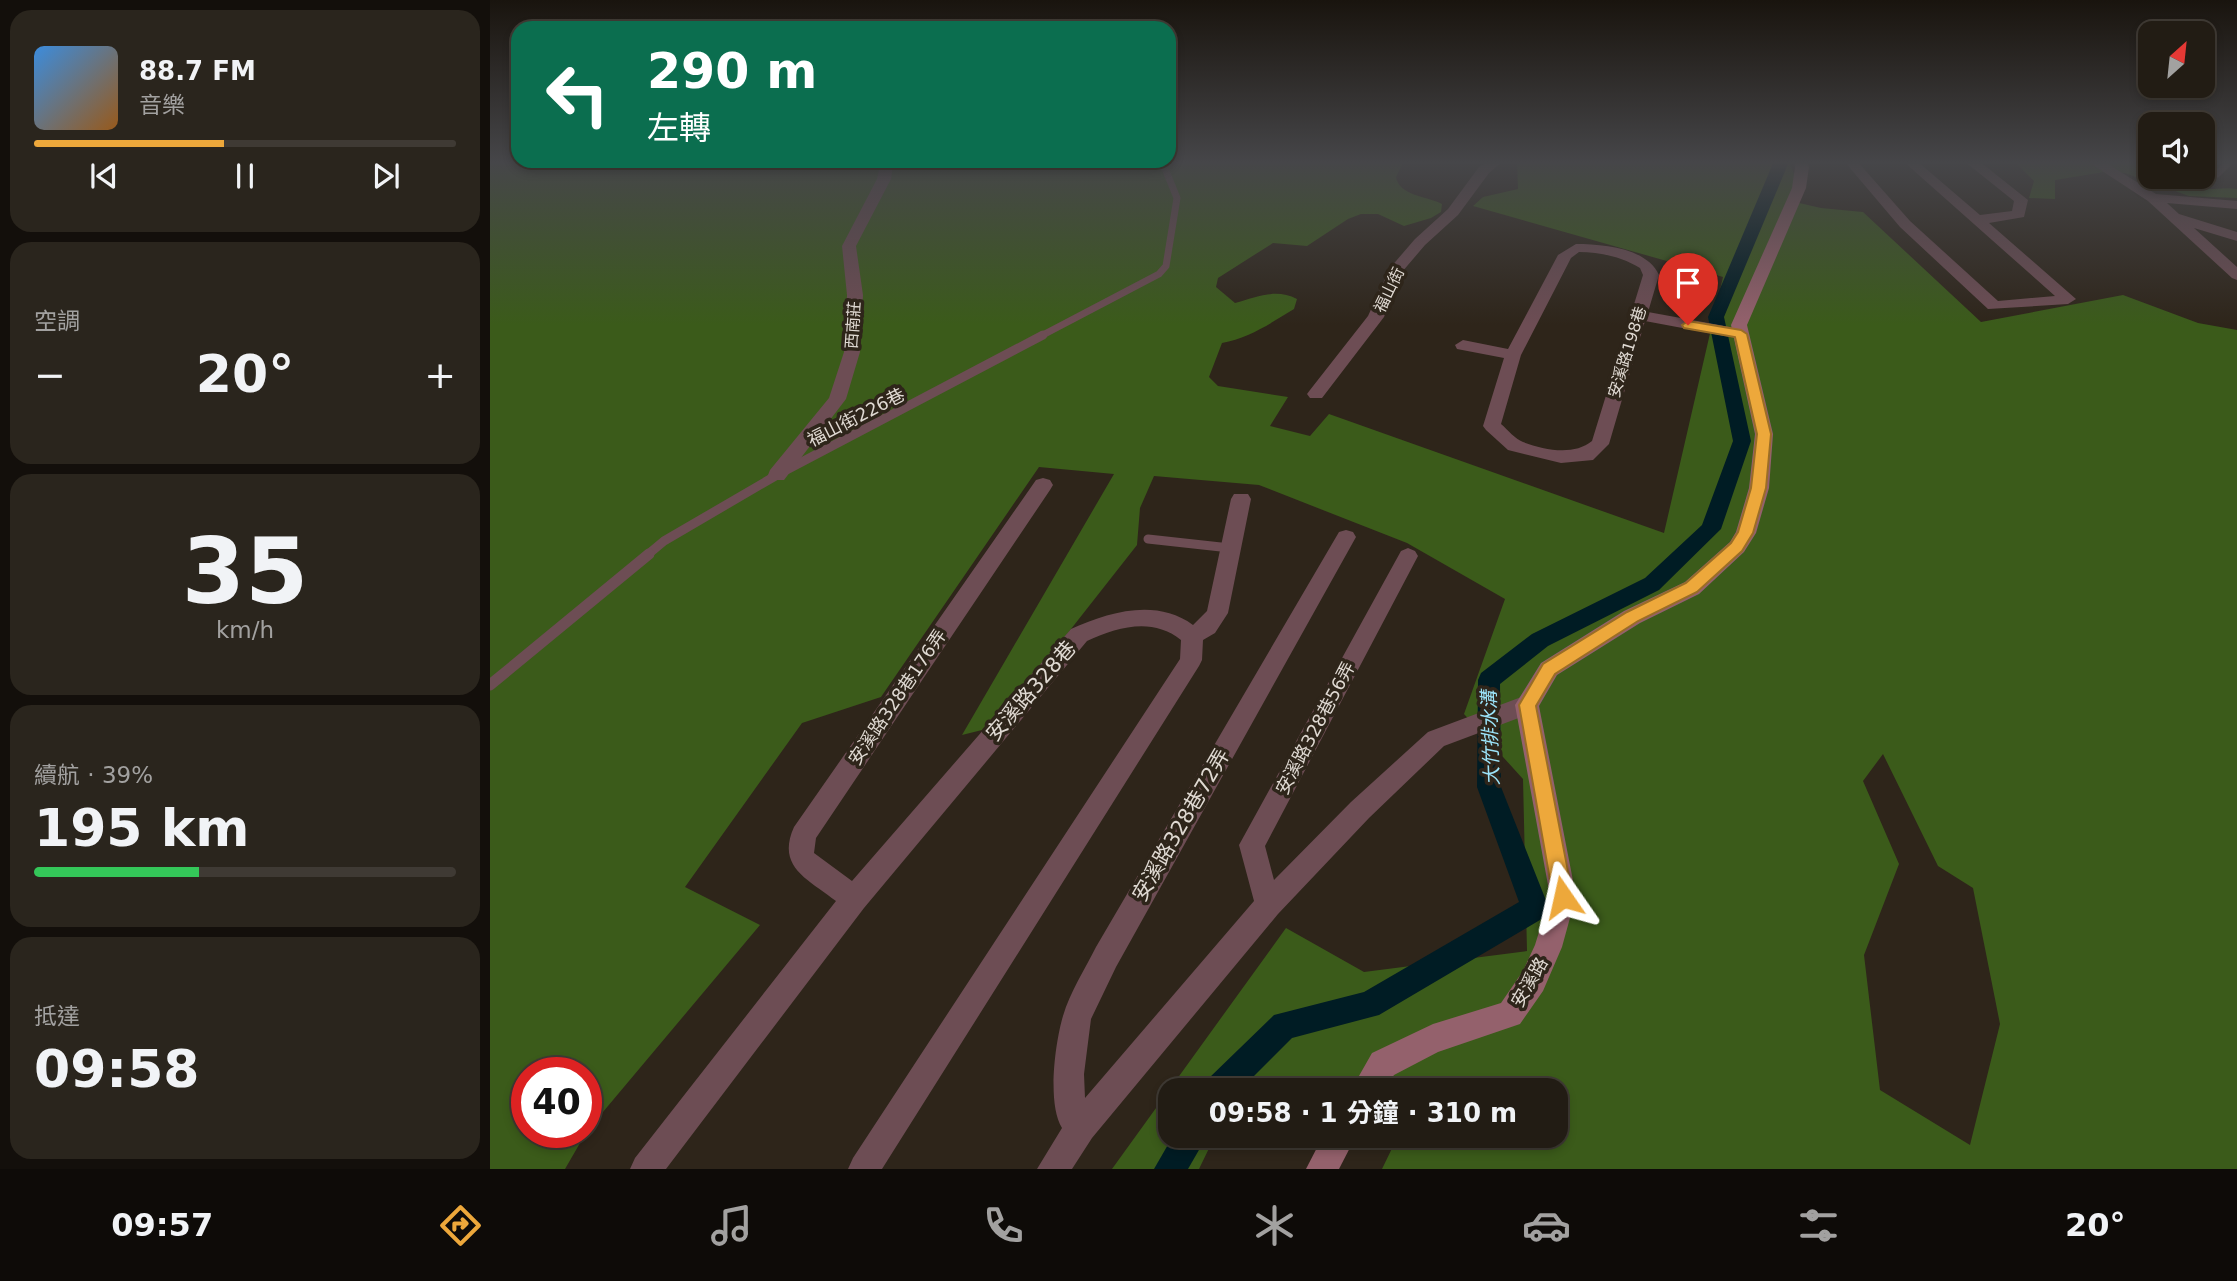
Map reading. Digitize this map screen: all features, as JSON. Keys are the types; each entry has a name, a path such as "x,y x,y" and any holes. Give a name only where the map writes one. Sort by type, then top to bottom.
{"street":[{"name":"西南莊","path":"777,475 837,399 852,352 855,295 849,246 865,216"},
{"name":"福山街","path":"1316,394 1376,317 1395,271 1420,242 1449,216"},
{"path":"1053,1169 1081,1127 1268,905 1360,810 1436,739 1527,705 1549,669 1632,617 1692,588 1737,547 1746,533 1759,488 1764,434 1736,333 1787,216"},
{"path":"1898,216 1994,306 2068,299 1973,216"},
{"path":"1978,220 2008,216"},
{"path":"2170,216 2237,275"},
{"path":"2171,216 2237,237"},
{"name":"安溪路198巷","path":"1576,248 1595,248 1634,258 1647,265 1651,275 1600,444 1586,456 1561,457 1515,446 1492,426 1513,355 1566,255 1576,248"},
{"path":"1638,315 1736,333"},
{"path":"1463,345 1513,355"},
{"name":"安溪路328巷176弄","path":"854,899 801,858 803,835 1043,485"},
{"path":"864,1169 1191,660 1192,636 1207,627 1216,613 1241,499"},
{"name":"安溪路328巷72弄","path":"1081,1127 1071,1115 1069,1074 1077,1017 1106,957 1346,537"},
{"name":"安溪路328巷56弄","path":"1268,905 1252,845 1408,556"},
{"name":"安溪路328巷","path":"646,1169 854,899 1079,635 1107,622 1134,617 1171,622 1180,625 1192,636"},
{"name":"安溪路","path":"1374,1078 1383,1064 1433,1039 1510,1014 1533,981 1548,947 1563,897 1527,705"},
{"path":"1322,1169 1333,1148"}],"lane":[{"name":"福山街226巷","path":"490,685 664,541 777,475 1159,274 1166,266 1174,216"},
{"path":"1148,539 1230,548"}],"green space":[{"path":"490,216 1357,216 1307,246 1273,243 1218,278 1216,287 1235,303 1274,294 1297,299 1294,309 1268,325 1241,338 1222,343 1209,377 1218,386 1288,397 1270,426 1310,436 1329,414 1664,533 1723,277 1507,216 1867,216 1981,322 2123,295 2198,323 2237,330 2237,1169 1382,1169 1392,1148 1568,1148 1568,1078 1178,1078 1286,928 1364,972 1527,951 1523,779 1464,714 1505,599 1407,543 1259,485 1154,476 1140,508 1137,545 994,727 962,735 1114,474 1039,467 881,697 802,723 685,887 760,925 602,1113 602,1057 511,1057 511,1148 577,1148 565,1169 490,1169","holes":["1883,754 1938,866 1973,888 2000,1024 1970,1145 1880,1090 1864,955 1899,864 1863,781"]},
{"path":"1381,216 1435,216 1404,226"},
{"path":"1158,1105 1158,1148 1209,1148 1199,1169 1112,1169"}],"waterway":[{"name":"大竹排水溝","path":"1231,1078 1284,1025 1369,1005 1535,908 1489,787 1489,680 1540,640 1652,584 1711,529 1742,441 1716,317 1759,216"},
{"name":"大竹排水溝","path":"1170,1169 1183,1148"}],"route":[{"path":"1563,897 1527,705 1549,669 1632,617 1692,588 1737,547 1746,533 1759,488 1764,434 1741,334 1688,325"}]}
